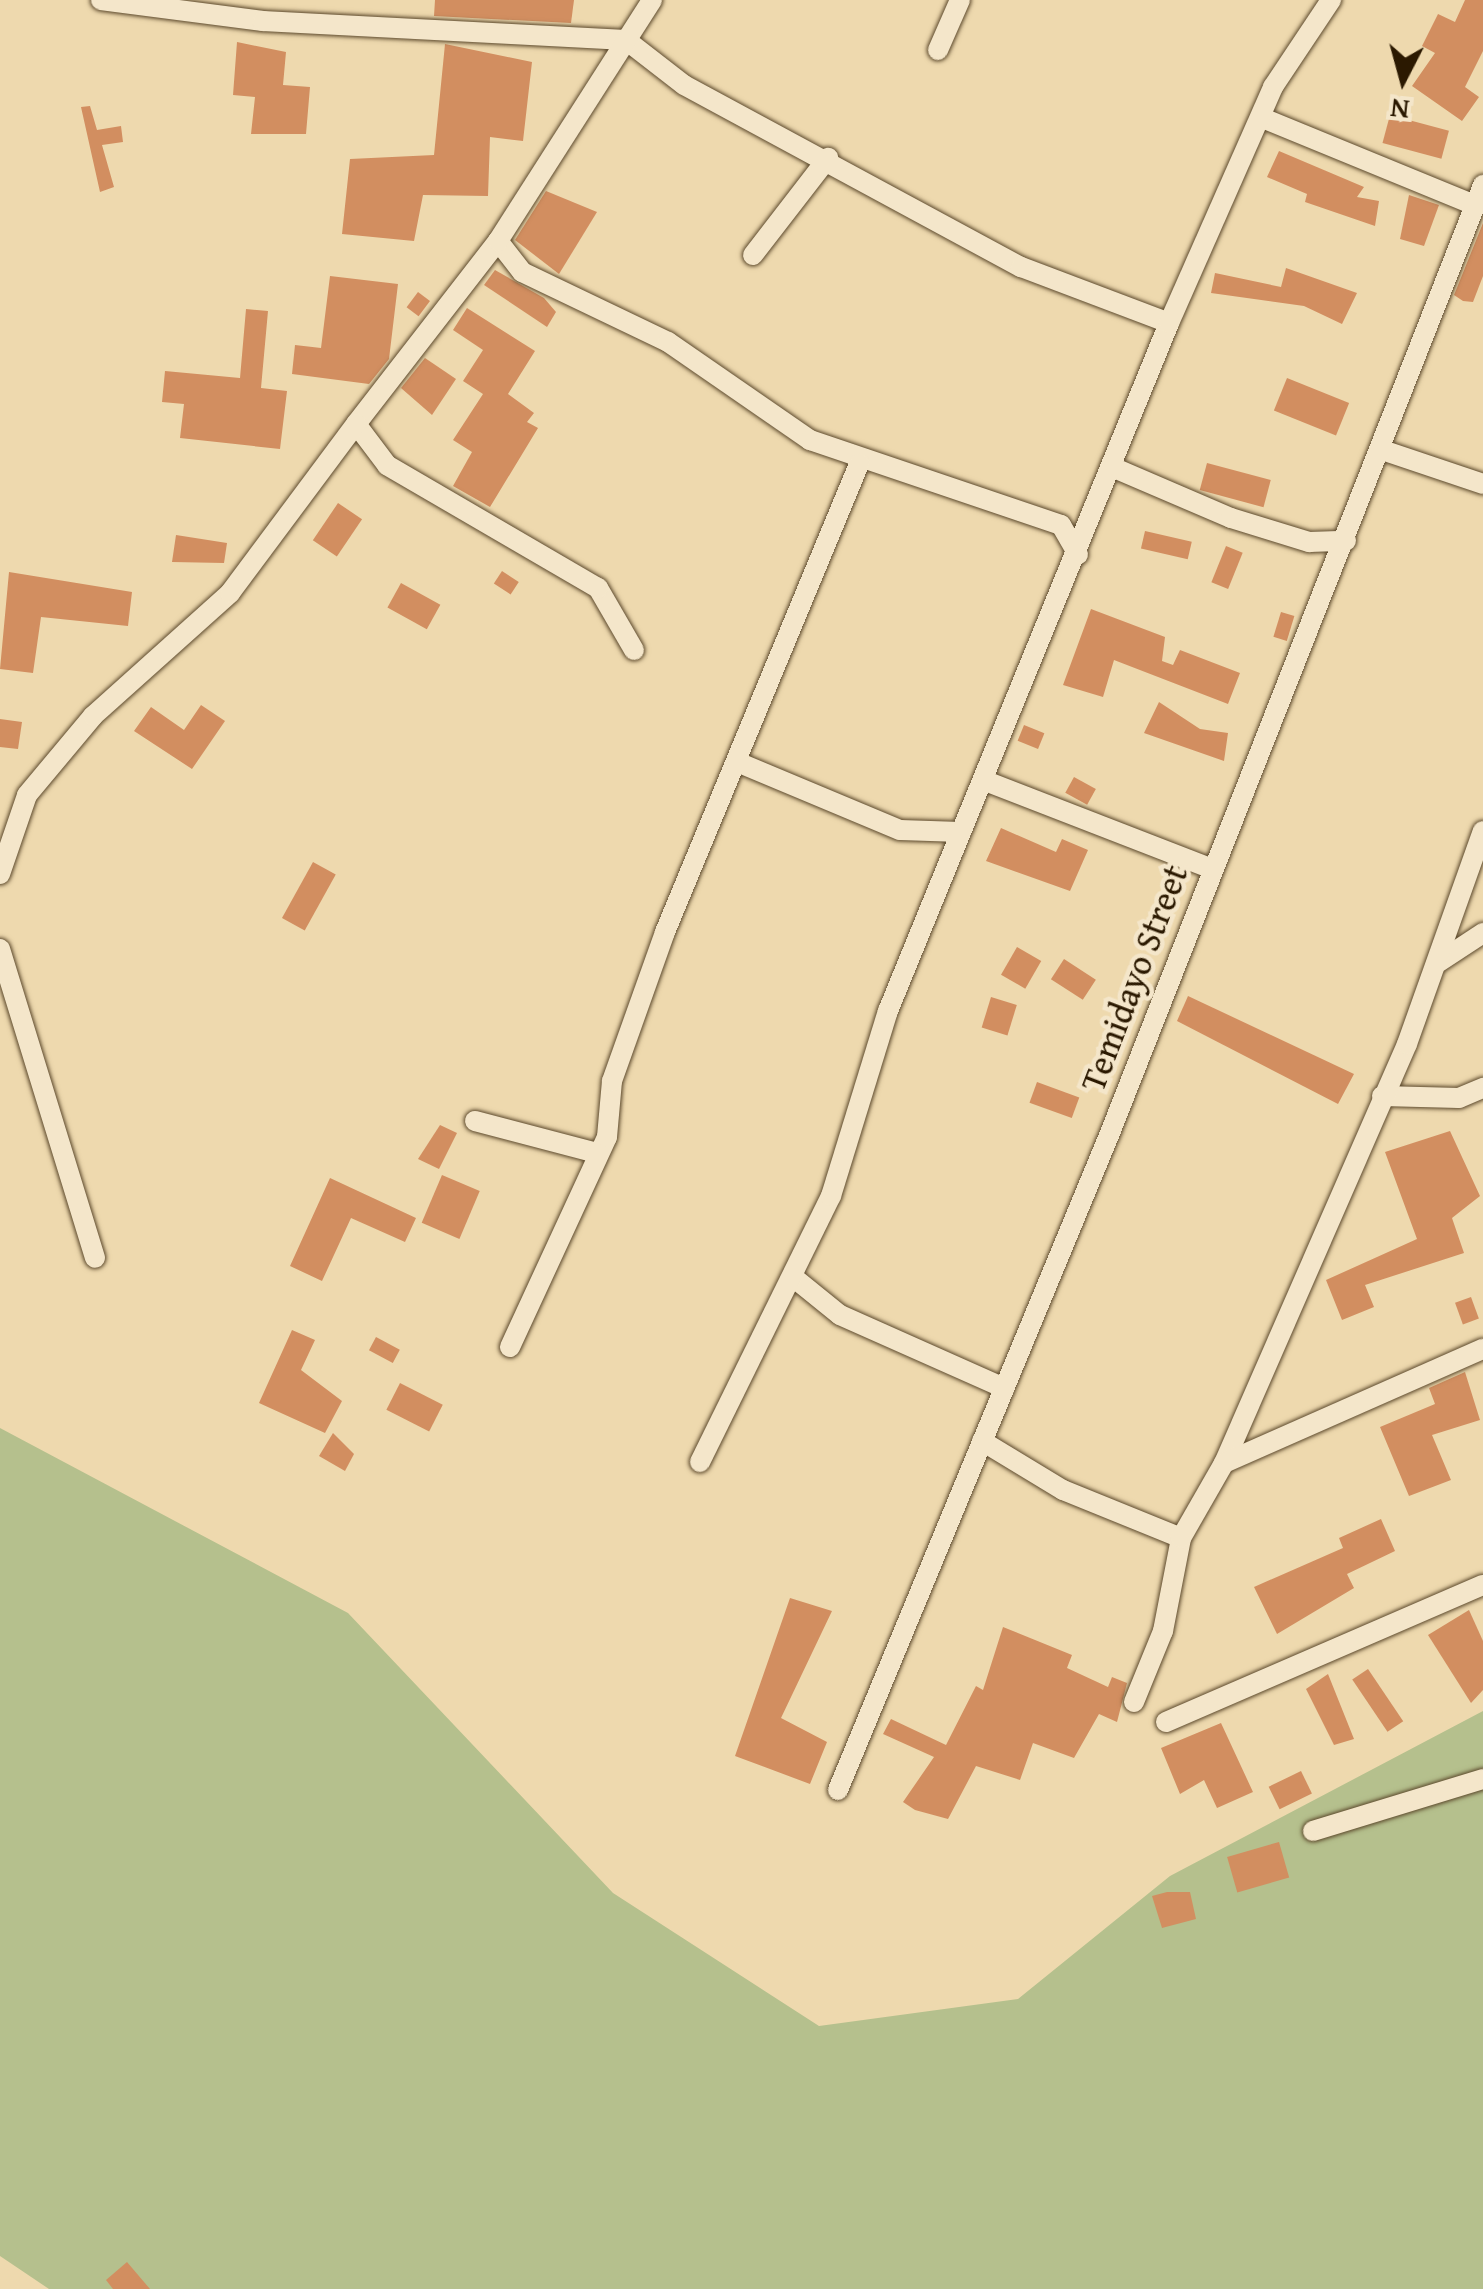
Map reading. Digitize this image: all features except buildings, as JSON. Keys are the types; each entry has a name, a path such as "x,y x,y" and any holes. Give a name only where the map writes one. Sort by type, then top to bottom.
{"street":[{"path":"101,0 262,20 626,40 684,85 828,158 1021,267 1169,323"},
{"path":"0,874 27,795 93,716 230,592 498,240 652,0"},
{"path":"938,50 960,0"},
{"path":"700,1462 793,1277 961,832 988,782 1169,323 1266,119 1283,67 1330,0"},
{"path":"1266,119 1479,195"},
{"path":"754,255 828,158"},
{"name":"Temidayo Street","path":"838,1790 1346,541 1479,195"},
{"path":"498,240 555,293 668,342 860,464 894,463 1062,525 1078,554"},
{"path":"356,424 387,465 598,588 634,650"},
{"path":"1382,450 1483,484"},
{"path":"510,1347 597,1153 665,932 742,764 802,590 860,464"},
{"path":"1112,467 1262,528 1309,542 1346,541"},
{"path":"1062,525 1099,501"},
{"path":"742,764 900,830 961,832"},
{"path":"988,782 1210,868"},
{"path":"1134,1702 1163,1631 1181,1538 1224,1463 1382,1096 1439,962 1483,831"},
{"path":"1439,962 1483,933"},
{"path":"0,948 94,1258"},
{"path":"1382,1096 1459,1098 1483,1088"},
{"path":"475,1121 597,1153"},
{"path":"793,1277 840,1315 1004,1388"},
{"path":"1224,1463 1483,1350"},
{"path":"982,1440 1063,1490 1181,1538"},
{"path":"1166,1722 1483,1585"},
{"path":"1313,1831 1483,1779"}],"green space":[{"path":"0,1428 348,1613 613,1893 819,2026 1018,1999 1170,1876 1483,1711 1483,2289 49,2289 0,2256"}]}
